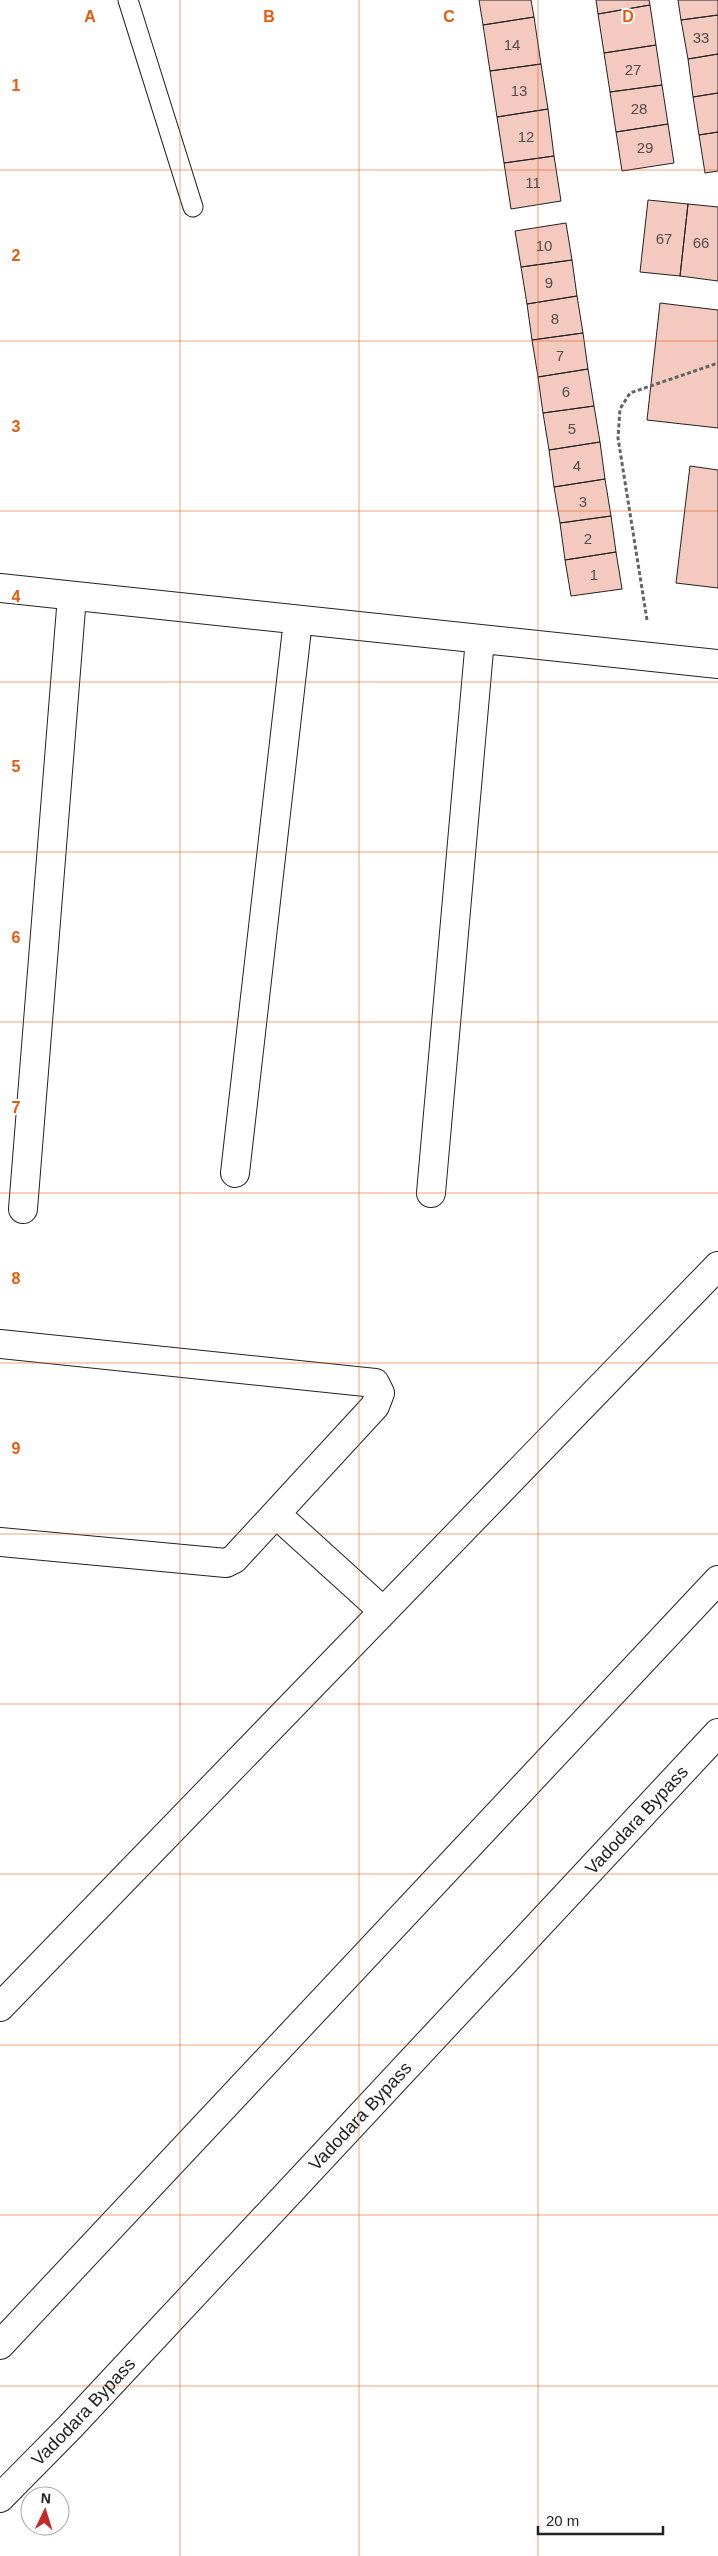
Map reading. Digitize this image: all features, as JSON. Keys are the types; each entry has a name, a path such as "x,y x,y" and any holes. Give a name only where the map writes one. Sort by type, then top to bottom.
{"main road":[{"path":"0,588 718,664"},
{"path":"23,1209 72,596"},
{"path":"235,1173 298,620"},
{"path":"431,1193 480,639"},
{"path":"0,2007 718,1266"},
{"path":"0,1344 375,1383 380,1393 375,1406 234,1560 226,1563 0,1542"},
{"path":"276,1514 383,1611"},
{"path":"0,2345 718,1580"},
{"name":"Vadodara Bypass","path":"0,2498 77,2420 718,1733"}],"lane":[{"path":"128,0 193,207"}],"path":[{"path":"654,657 618,438 620,409 630,393 718,362"}],"building":[{"path":"479,0 531,0 534,17 483,25"},
{"path":"596,0 649,0 650,5 598,14"},
{"path":"678,0 718,0 718,15 681,20"},
{"path":"650,5 656,45 604,53 598,14"},
{"path":"718,15 718,54 688,59 681,20"},
{"path":"534,17 541,64 490,71 483,25"},
{"path":"656,45 662,85 610,92 604,53"},
{"path":"718,54 718,93 693,97 688,59"},
{"path":"541,64 548,109 497,117 490,71"},
{"path":"662,85 668,124 616,132 610,92"},
{"path":"718,93 718,132 699,135 693,97"},
{"path":"548,109 554,156 504,163 497,117"},
{"path":"668,124 674,163 622,171 616,132"},
{"path":"718,132 718,171 705,173 699,135"},
{"path":"554,156 561,201 511,209 504,163"},
{"path":"648,200 688,204 680,276 640,272"},
{"path":"688,204 718,207 718,281 680,276"},
{"path":"566,223 572,260 521,267 515,231"},
{"path":"572,260 577,296 527,304 521,267"},
{"path":"577,296 583,333 532,340 527,304"},
{"path":"660,303 718,310 718,428 647,420"},
{"path":"583,333 588,369 538,377 532,340"},
{"path":"588,369 594,406 543,413 538,377"},
{"path":"594,406 600,442 549,450 543,413"},
{"path":"600,442 605,479 554,487 549,450"},
{"path":"690,466 718,470 718,588 676,583"},
{"path":"605,479 611,516 560,523 554,487"},
{"path":"611,516 616,552 565,560 560,523"},
{"path":"616,552 622,589 571,596 565,560"}]}
